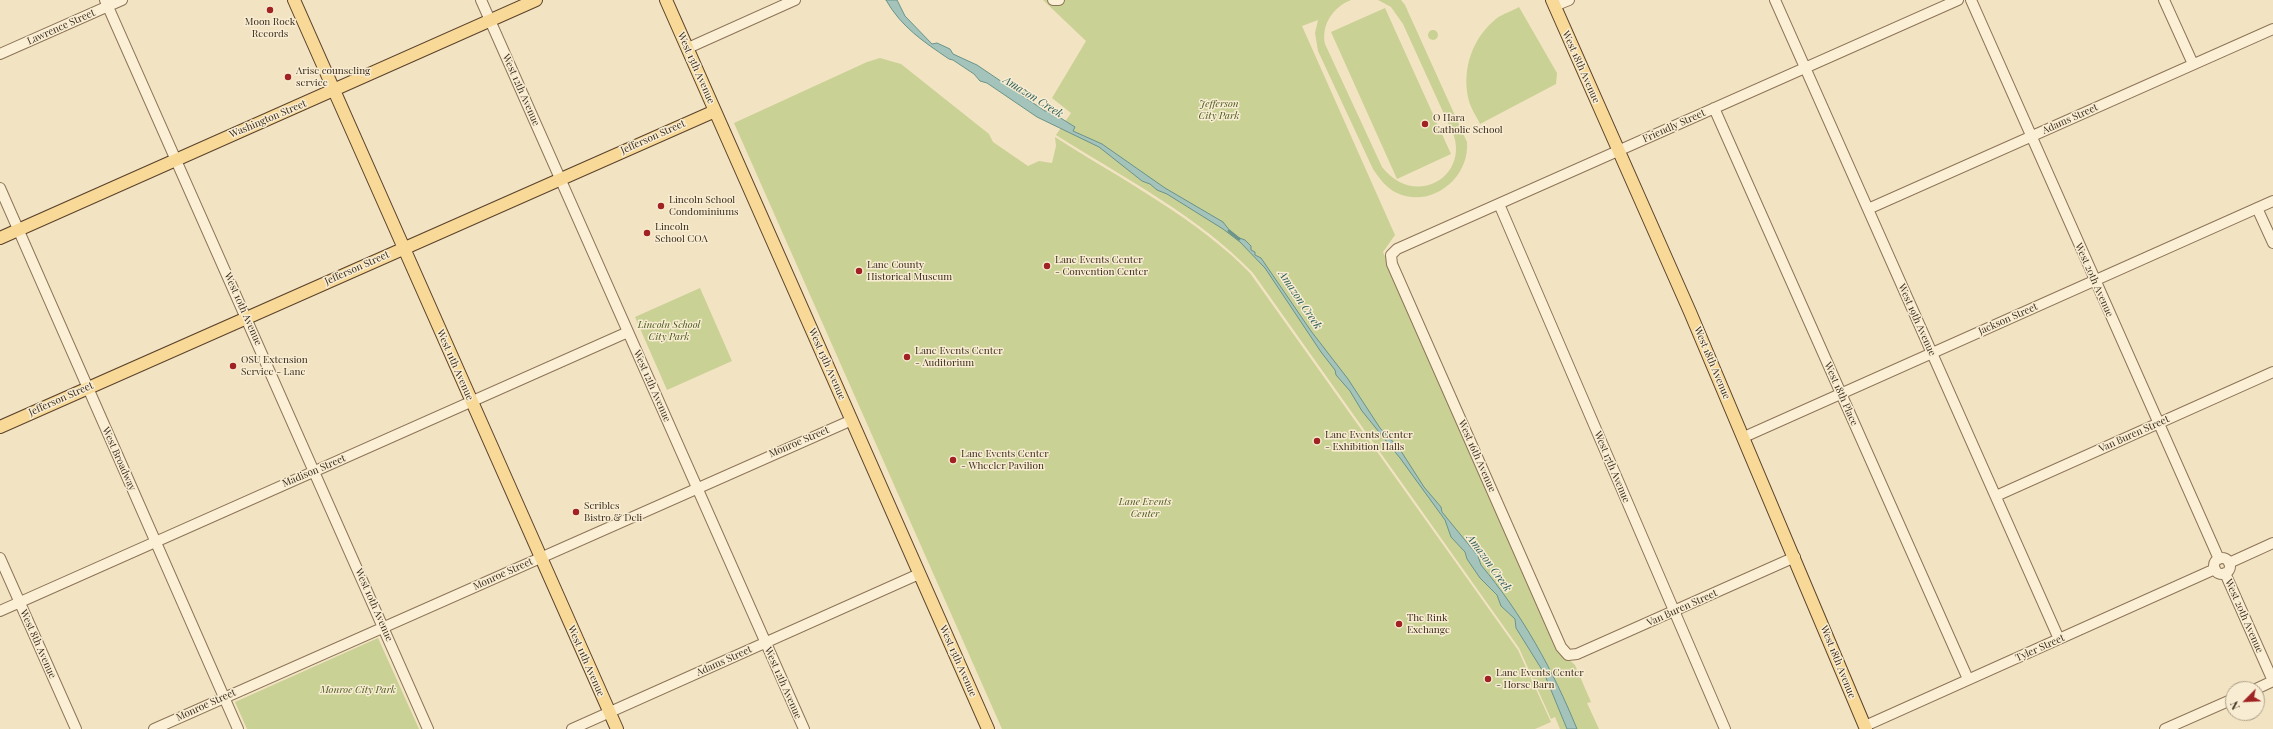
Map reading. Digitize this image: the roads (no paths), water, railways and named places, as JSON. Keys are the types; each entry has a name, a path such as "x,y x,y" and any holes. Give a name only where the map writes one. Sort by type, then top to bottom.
{"main road":[{"name":"West 11th Avenue","path":"294,0 617,729"},
{"name":"Washington Street","path":"0,238 536,0"},
{"name":"West 13th Avenue","path":"666,0 988,729"},
{"name":"West 18th Avenue","path":"1553,3 1620,150 1744,437 1866,727"},
{"name":"Jefferson Street","path":"0,427 403,247 715,111"}],"street":[{"name":"Lawrence Street","path":"0,54 106,3 122,0"},
{"name":"West 12th Avenue","path":"481,0 804,729"},
{"path":"688,48 795,0"},
{"path":"1053,0 1059,0"},
{"path":"1553,3 1569,0"},
{"name":"West 19th Avenue","path":"1774,0 2059,639"},
{"name":"Friendly Street","path":"1391,255 1397,249 1958,0"},
{"name":"West 20th Avenue","path":"1970,0 2219,559"},
{"path":"2164,0 2193,64"},
{"name":"West 10th Avenue","path":"106,3 247,317 428,729"},
{"name":"Adams Street","path":"1868,209 2273,28"},
{"name":"West 18th Place","path":"1714,108 1968,679"},
{"name":"West Broadway","path":"0,188 238,729"},
{"name":"Jackson Street","path":"1744,437 2273,201"},
{"name":"West 17th Avenue","path":"1499,204 1725,729"},
{"path":"2257,208 2273,243"},
{"name":"West 16th Avenue","path":"1391,255 1392,264 1398,279 1561,647 1568,655"},
{"name":"Madison Street","path":"0,611 628,332"},
{"name":"Van Buren Street","path":"1996,496 2273,372"},
{"name":"Monroe Street","path":"154,729 852,420"},
{"path":"2229,563 2273,543"},
{"name":"West 8th Avenue","path":"0,558 76,729"},
{"name":"Van Buren Street","path":"1568,655 1577,654 1795,558"},
{"path":"2219,559 2225,559 2229,563 2229,569 2225,573 2219,574 2215,569 2214,564 2219,559"},
{"name":"Tyler Street","path":"1866,727 1968,679 2215,569"},
{"name":"West 20th Avenue","path":"2225,573 2273,681"},
{"name":"Adams Street","path":"572,729 919,574"},
{"path":"2165,729 2225,703"}],"water":[{"path":"886,0 897,0 905,16 932,44 937,43 950,49 953,54 977,65 1045,111 1051,112 1075,127 1073,131 1102,144 1165,188 1223,222 1234,236 1245,240 1251,246 1251,250 1255,252 1255,255 1261,258 1311,331 1348,379 1380,428 1399,448 1424,487 1441,507 1442,512 1478,556 1481,565 1510,603 1547,664 1577,729 1567,729 1544,673 1516,628 1515,619 1501,606 1497,595 1480,578 1467,559 1465,552 1451,537 1445,520 1400,458 1362,411 1350,391 1336,375 1335,370 1321,352 1265,268 1240,242 1223,229 1167,194 1142,181 1099,147 1037,117 987,83 980,81 974,74 953,60 949,59 914,33 892,10"}],"waterway":[{"name":"Amazon Creek","path":"1229,231 1239,239"}],"place":[{"name":"Moon Rock Records","path":"270,10"},
{"name":"Arise counseling service","path":"288,77"},
{"name":"O Hara Catholic School","path":"1425,124"},
{"name":"Lincoln School Condominiums","path":"661,206"},
{"name":"Lincoln School COA","path":"647,233"},
{"name":"Lane Events Center - Convention Center","path":"1047,266"},
{"name":"Lane County Historical Museum","path":"859,271"},
{"name":"Lane Events Center - Auditorium","path":"907,357"},
{"name":"OSU Extension Service - Lane","path":"233,366"},
{"name":"Lane Events Center - Exhibition Halls","path":"1317,441"},
{"name":"Lane Events Center - Wheeler Pavilion","path":"953,460"},
{"name":"Scribles Bistro & Deli","path":"576,512"},
{"name":"The Rink Exchange","path":"1399,624"},
{"name":"Lane Events Center - Horse Barn","path":"1488,679"}],"park label":[{"name":"Jefferson City Park","path":"1219,110"},
{"name":"Lincoln School City Park","path":"669,330"},
{"name":"Lane Events Center","path":"1145,508"},
{"name":"Monroe City Park","path":"358,690"}]}
